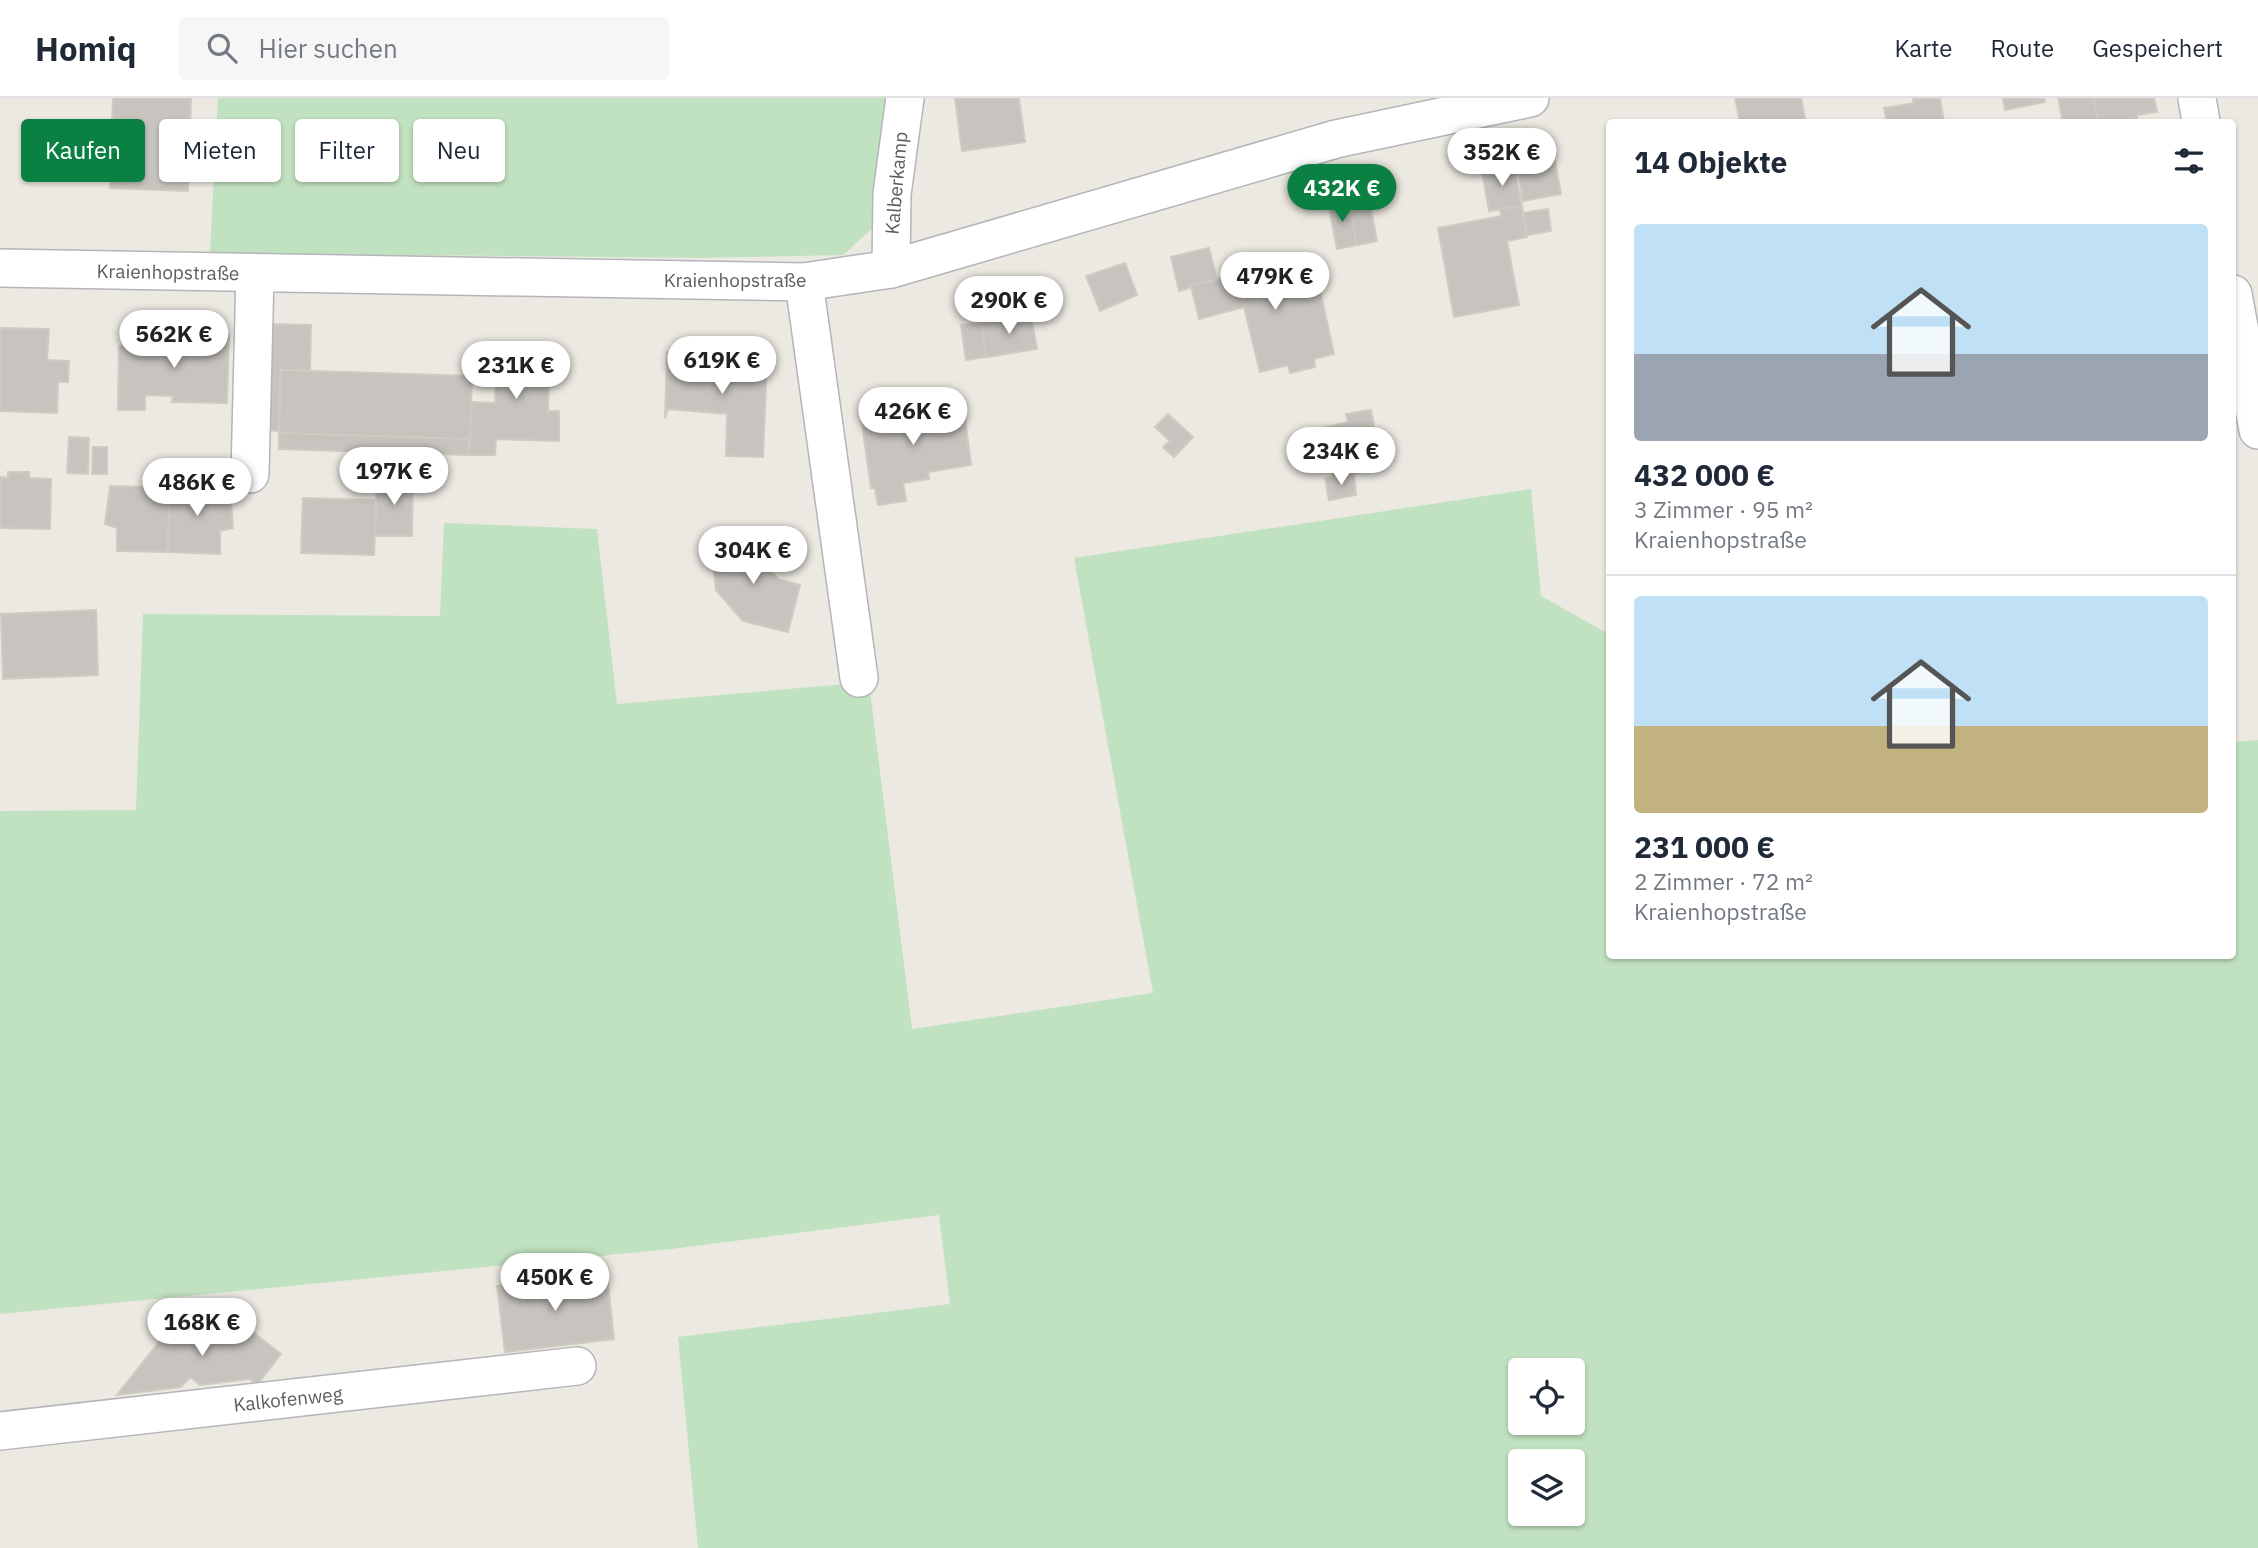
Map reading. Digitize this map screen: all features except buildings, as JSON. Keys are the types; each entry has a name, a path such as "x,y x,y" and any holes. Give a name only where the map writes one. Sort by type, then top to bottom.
{"street":[{"name":"Kalberkamp","path":"891,268 892,194 905,98"},
{"name":"Kraienhopstraße","path":"0,268 804,282 891,268 1336,139 1531,98"},
{"path":"2197,98 2200,119"},
{"path":"250,474 255,274"},
{"path":"804,282 859,678"},
{"path":"2236,310 2258,430"},
{"name":"Kalkofenweg","path":"0,1431 577,1366"}],"green space":[{"path":"218,98 888,98 876,225 843,255 703,258 210,253 214,182 281,182 281,119 217,119"},
{"path":"1531,489 1541,596 1606,630 1606,959 2236,959 2236,742 2258,740 2258,1548 698,1548 678,1337 950,1304 939,1215 671,1249 0,1314 0,811 136,810 143,614 440,616 444,523 597,529 617,704 869,682 912,1029 1153,993 1074,558"}]}
